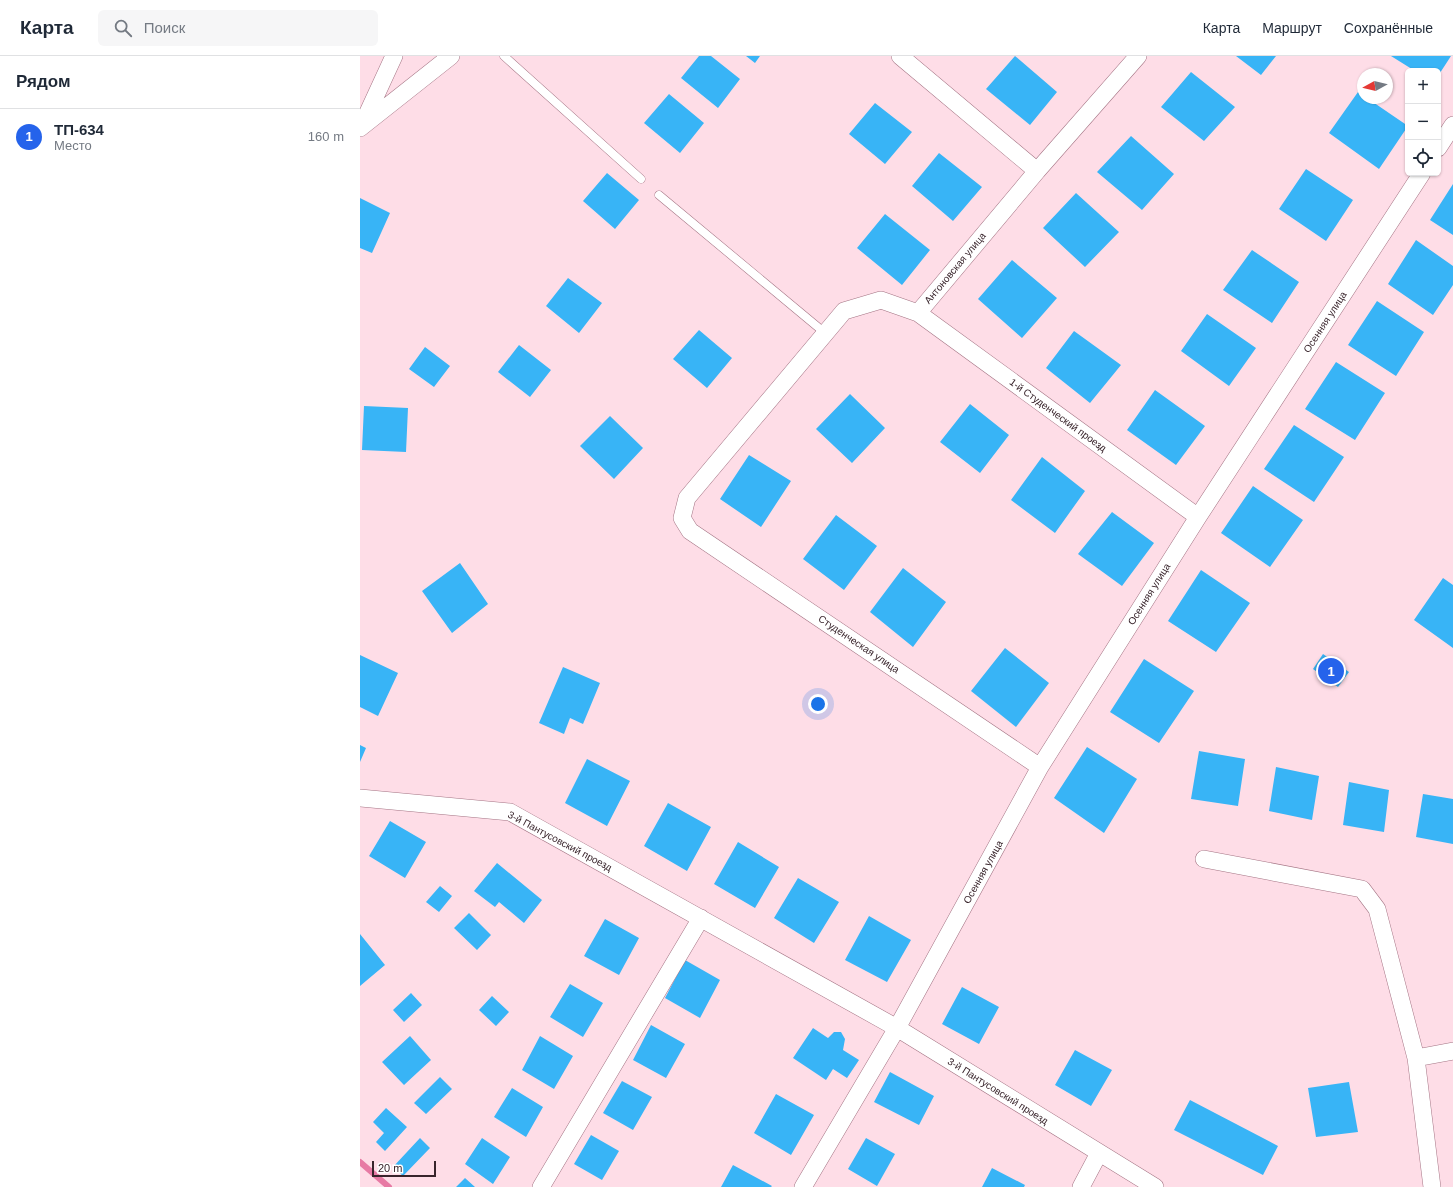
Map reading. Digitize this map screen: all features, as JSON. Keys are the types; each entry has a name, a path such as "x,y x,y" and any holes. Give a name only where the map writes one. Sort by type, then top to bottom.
{"street":[{"path":"361,126 394,56"},
{"path":"361,126 451,56"},
{"path":"900,56 1037,171"},
{"name":"Антоновская улица","path":"682,518 687,498 844,311 881,300 918,313 1037,171 1138,56"},
{"path":"1441,143 1453,125"},
{"name":"Осенняя улица","path":"897,1028 1040,767 1198,517 1420,176"},
{"name":"1-й Студенческий проезд","path":"918,313 1198,517"},
{"name":"Студенческая улица","path":"682,518 690,531 1040,767"},
{"name":"3-й Пантусовский проезд","path":"360,798 510,812 897,1028 1099,1154 1155,1187"},
{"path":"1204,859 1362,889 1377,909 1416,1058 1432,1187"},
{"path":"541,1187 701,918"},
{"path":"803,1187 897,1028"},
{"path":"1416,1058 1453,1051"},
{"path":"1080,1187 1099,1154"}],"lane":[{"path":"504,56 641,179"},
{"path":"659,195 825,333"}],"building":[{"path":"699,56 711,56 740,79 718,108 681,78"},
{"path":"746,56 760,56 755,63"},
{"path":"1015,56 1057,92 1030,125 986,89"},
{"path":"1236,56 1276,56 1261,75"},
{"path":"1391,56 1451,56 1441,71 1441,68 1410,68"},
{"path":"1191,72 1235,107 1204,141 1161,107"},
{"path":"1357,93 1357,104 1376,104 1405,124 1405,130 1379,169 1329,133"},
{"path":"669,94 704,123 680,153 644,123"},
{"path":"875,103 912,132 885,164 849,134"},
{"path":"1131,136 1174,174 1142,210 1097,172"},
{"path":"939,153 982,187 953,221 912,186"},
{"path":"1306,169 1353,200 1326,241 1279,209"},
{"path":"607,173 639,200 615,229 583,201"},
{"path":"1453,184 1453,235 1430,220"},
{"path":"1076,193 1119,232 1085,267 1043,228"},
{"path":"360,198 390,213 372,253 360,248"},
{"path":"885,214 930,250 902,285 857,248"},
{"path":"1416,240 1453,266 1453,285 1433,315 1388,284"},
{"path":"1252,250 1299,282 1272,323 1223,290"},
{"path":"1012,260 1057,298 1022,338 978,299"},
{"path":"568,278 602,303 579,333 546,306"},
{"path":"1377,301 1424,332 1396,376 1348,345"},
{"path":"1207,314 1256,348 1229,386 1181,351"},
{"path":"699,330 732,358 707,388 673,359"},
{"path":"1074,331 1121,365 1090,403 1046,368"},
{"path":"519,345 551,370 530,397 498,372"},
{"path":"425,347 450,366 434,387 409,369"},
{"path":"1336,362 1385,393 1355,440 1305,409"},
{"path":"1155,390 1205,426 1176,465 1127,430"},
{"path":"850,394 885,428 852,463 816,429"},
{"path":"970,404 1009,435 980,473 940,442"},
{"path":"364,406 408,408 406,452 362,450"},
{"path":"610,416 643,448 614,479 580,446"},
{"path":"1294,425 1344,457 1314,502 1264,469"},
{"path":"749,455 791,481 761,527 720,499"},
{"path":"1042,457 1085,491 1055,533 1011,500"},
{"path":"1253,486 1303,520 1270,567 1221,533"},
{"path":"1112,512 1154,543 1122,586 1078,554"},
{"path":"836,515 877,546 844,590 803,559"},
{"path":"460,563 488,604 452,633 422,591"},
{"path":"903,568 946,602 913,647 870,612"},
{"path":"1201,570 1250,603 1216,652 1168,621"},
{"path":"1443,578 1453,585 1453,648 1414,620"},
{"path":"1005,648 1049,683 1016,727 971,691"},
{"path":"1323,654 1349,672 1338,687 1313,669"},
{"path":"360,655 398,673 378,716 360,707"},
{"path":"1144,659 1194,691 1159,743 1110,712"},
{"path":"563,667 600,683 583,724 570,718 564,734 539,723"},
{"path":"360,745 366,748 360,762"},
{"path":"1087,747 1137,779 1104,833 1054,798"},
{"path":"1199,751 1245,759 1238,806 1191,799"},
{"path":"587,759 630,781 607,826 565,803"},
{"path":"1276,767 1319,776 1312,820 1269,811"},
{"path":"1349,782 1389,790 1384,832 1343,825"},
{"path":"1423,794 1453,799 1453,844 1416,837"},
{"path":"668,803 711,827 687,871 644,846"},
{"path":"390,821 426,842 405,878 369,856"},
{"path":"738,842 779,867 755,908 714,884"},
{"path":"497,863 542,900 524,923 499,902 495,907 474,891"},
{"path":"798,878 839,902 814,943 774,918"},
{"path":"440,886 452,896 439,912 426,902"},
{"path":"469,913 491,935 477,950 454,928"},
{"path":"869,916 911,940 887,982 845,960"},
{"path":"605,919 639,938 619,975 584,956"},
{"path":"360,934 385,965 360,986"},
{"path":"685,960 720,980 700,1018 665,998"},
{"path":"570,984 603,1003 583,1037 550,1017"},
{"path":"962,987 999,1007 979,1044 942,1024"},
{"path":"411,993 422,1005 404,1022 393,1010"},
{"path":"492,996 509,1012 496,1026 479,1010"},
{"path":"651,1025 685,1044 666,1078 633,1060"},
{"path":"813,1028 828,1038 834,1032 841,1032 845,1039 843,1050 859,1060 847,1078 833,1069 826,1080 793,1058"},
{"path":"410,1036 431,1060 404,1085 382,1062"},
{"path":"540,1036 573,1056 554,1089 522,1070"},
{"path":"1075,1050 1112,1070 1091,1106 1055,1085"},
{"path":"890,1072 934,1096 919,1125 874,1102"},
{"path":"440,1077 452,1089 426,1114 414,1103"},
{"path":"622,1081 652,1097 633,1130 603,1113"},
{"path":"1349,1082 1358,1132 1316,1137 1308,1088"},
{"path":"512,1088 543,1107 526,1137 494,1117"},
{"path":"776,1094 814,1115 791,1155 754,1133"},
{"path":"1190,1100 1278,1146 1263,1175 1174,1130"},
{"path":"386,1108 407,1127 385,1151 376,1142 384,1133 373,1122"},
{"path":"591,1135 619,1151 602,1180 574,1164"},
{"path":"420,1138 430,1148 403,1176 393,1167"},
{"path":"482,1138 510,1157 493,1184 465,1164"},
{"path":"866,1138 895,1154 877,1186 848,1169"},
{"path":"733,1165 772,1186 721,1187"},
{"path":"992,1168 1025,1185 1024,1187 982,1187"},
{"path":"465,1178 475,1187 456,1187"}],"waterway":[{"path":"360,1162 389,1187"}],"place":[{"name":"ТП-634","path":"1331,671"}]}
